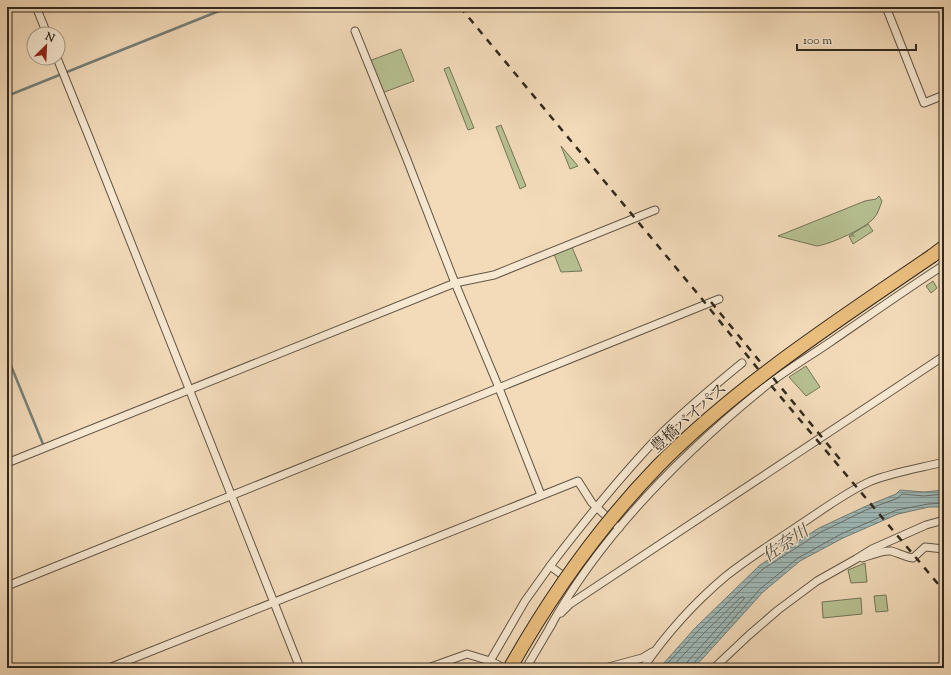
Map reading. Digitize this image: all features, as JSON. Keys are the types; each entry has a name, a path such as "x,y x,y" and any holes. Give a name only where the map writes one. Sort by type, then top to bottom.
{"highway":[{"name":"豊橋バイパス","path":"510,668 534,624 563,582 616,513 658,466 704,423 780,362 944,247"},
{"name":"豊橋バイパス","path":"515,668 539,627 567,585 620,516 662,470 737,401 849,318 944,254"}],"street":[{"path":"886,7 924,103 944,95"},
{"path":"36,9 43,26"},
{"path":"355,31 541,495"},
{"path":"60,66 300,668"},
{"path":"7,463 455,283 494,275 656,210"},
{"path":"526,668 575,585 600,550 657,486 695,448 763,388 944,264"},
{"path":"7,586 719,299"},
{"path":"550,627 564,609 570,604 944,356"},
{"path":"488,664 525,602 550,566 596,506 664,432 710,389 742,363"},
{"path":"643,668 654,651 677,624 727,576 759,552 849,492 872,481 944,462"},
{"path":"109,668 578,481 592,503 619,528"},
{"path":"714,668 749,634 797,595 817,581 879,546 926,525 944,520"},
{"path":"856,559 887,551 913,558 925,547 944,548"},
{"path":"550,566 575,585"},
{"path":"605,668 642,658 654,651"},
{"path":"428,668 467,654 488,664 504,668"}],"green space":[{"path":"401,49 414,81 382,93 369,61"},
{"path":"449,67 474,128 468,130 444,69"},
{"path":"501,125 526,186 520,189 496,127"},
{"path":"561,146 578,166 570,169"},
{"path":"879,196 882,201 874,218 856,231 839,239 817,246 778,236 865,201 876,199"},
{"path":"868,224 873,231 853,244 849,236"},
{"path":"572,247 582,271 561,272 554,254"},
{"path":"933,281 937,288 931,293 926,286"},
{"path":"806,366 820,387 806,396 789,377"},
{"path":"865,563 867,582 851,583 848,570"},
{"path":"886,595 888,611 876,612 874,596"},
{"path":"861,598 862,614 823,618 822,602"}],"water":[{"path":"900,490 924,492 944,490 944,507 929,507 898,514 843,538 800,561 763,592 694,668 656,668 663,664 695,628 760,565 819,528 896,494"}],"waterway":[{"path":"7,96 229,7"},
{"path":"7,356 43,444"}],"railway":[{"path":"460,7 702,299 774,389 944,591"},
{"path":"711,302 843,463"}],"water label":[{"name":"佐奈川","path":"785,543"}]}
